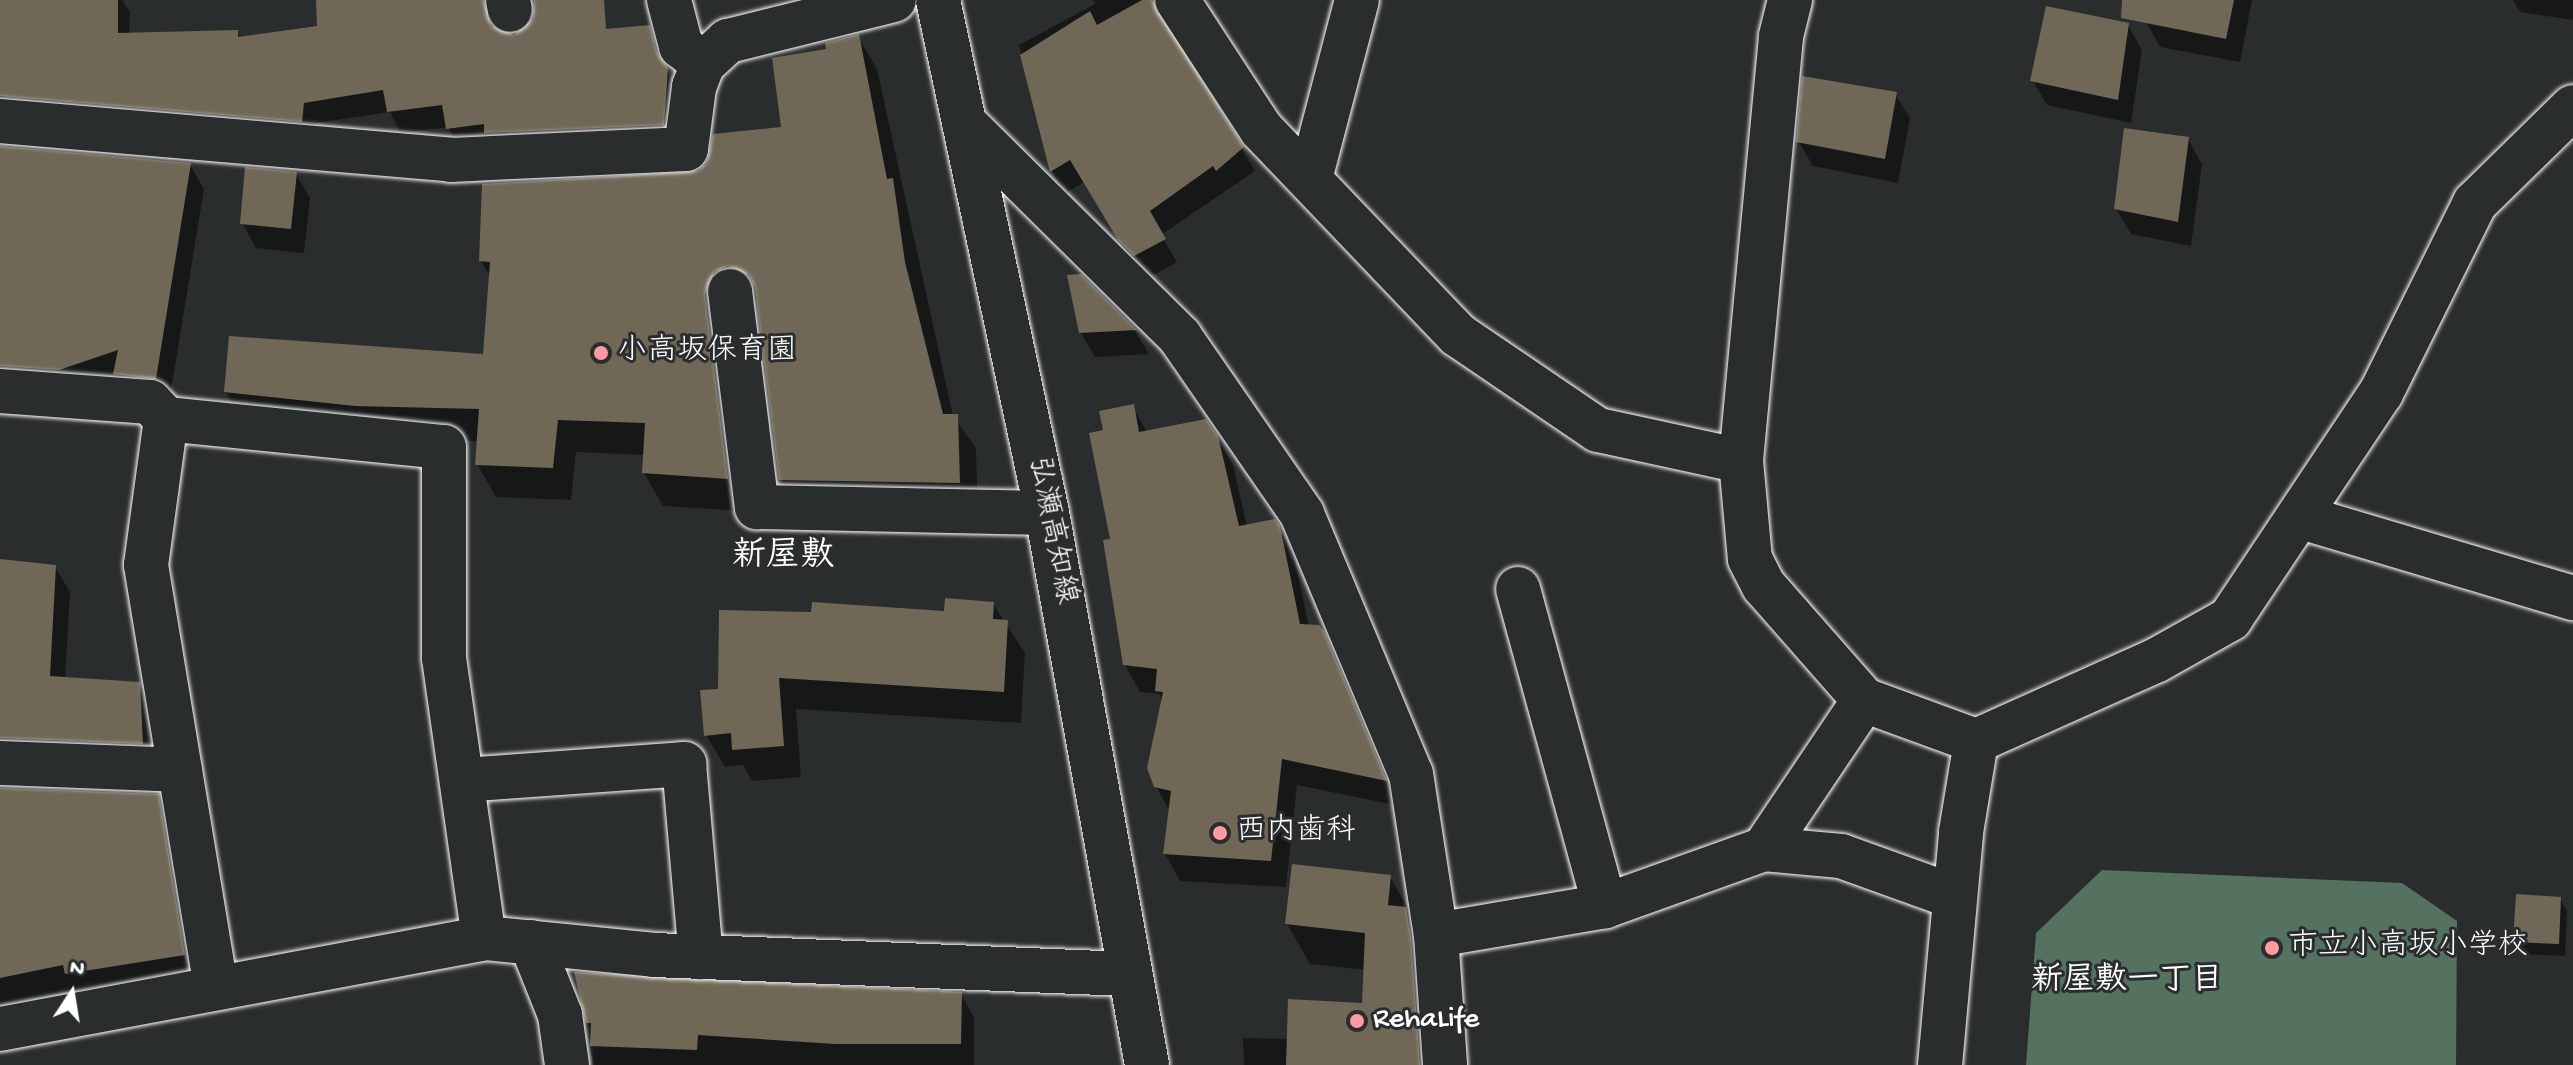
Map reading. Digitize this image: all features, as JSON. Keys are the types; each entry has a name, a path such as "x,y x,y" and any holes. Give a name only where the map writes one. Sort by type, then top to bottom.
{"street":[{"path":"669,0 681,46 703,64"},
{"path":"0,121 451,160 686,149 687,117 703,64 728,41 894,0"},
{"name":"弘瀬高知線","path":"938,0 1047,513 1147,1065"},
{"path":"1177,0 1261,129 1458,335 1598,430 1741,461"},
{"path":"1310,179 1357,0"},
{"path":"1790,0 1781,37 1741,461 1744,524 1757,573 1789,618 1864,700 1976,741 2157,660 2230,619 2381,393 2475,203 2573,107"},
{"path":"964,123 1180,337 1302,514 1411,774 1436,935 1445,1065"},
{"path":"730,291 757,507 1047,513"},
{"path":"0,391 150,402 166,419 444,447 444,658 484,938"},
{"path":"166,419 146,565 216,987"},
{"path":"2301,517 2573,598"},
{"path":"1518,589 1605,906"},
{"path":"1764,849 1864,700"},
{"path":"1940,1065 1955,897 1976,741"},
{"path":"0,763 180,770"},
{"path":"462,780 684,764 701,957"},
{"path":"1436,935 1605,906 1764,849 1841,856 1955,897"},
{"path":"0,1029 484,938 701,957 1130,974"},
{"path":"531,942 560,1015 567,1065"}],"green space":[{"path":"2102,870 2402,883 2457,921 2456,1065 2026,1065 2036,933"}],"building":[{"path":"0,0 118,0 118,33 238,30 238,37 317,26 316,0 484,0 491,26 514,35 533,19 534,0 604,0 606,29 650,25 657,52 668,68 664,125 484,133 484,124 446,129 442,105 387,112 383,90 304,103 302,122 0,96"},
{"path":"1142,0 1152,0 1244,147 1216,171 1213,166 1150,211 1166,239 1134,256 1118,240 1070,160 1050,172 1020,55 1090,11 1097,25"},
{"path":"2122,0 2234,0 2226,39 2121,18"},
{"path":"2046,6 2129,23 2118,100 2030,81"},
{"path":"859,34 887,179 893,178 905,262 943,414 958,414 960,483 779,480 755,288 749,275 728,266 714,272 705,294 728,479 642,473 645,423 558,420 553,468 475,465 479,409 355,406 224,392 229,336 483,354 490,262 479,261 482,184 698,171 707,162 713,134 781,127 772,58 826,49 825,43"},
{"path":"1802,76 1897,92 1885,159 1796,142"},
{"path":"2124,128 2189,137 2178,222 2114,209"},
{"path":"0,146 191,163 156,379 113,374 118,350 59,370 0,366"},
{"path":"245,167 297,172 291,229 240,224"},
{"path":"1081,274 1137,330 1079,333 1067,275"},
{"path":"1134,404 1139,432 1206,419 1218,436 1239,526 1275,519 1280,526 1300,624 1319,625 1324,631 1387,781 1282,759 1271,861 1163,854 1171,791 1154,787 1147,768 1163,692 1155,691 1157,669 1123,665 1103,540 1110,539 1089,433 1103,430 1099,411"},
{"path":"0,559 56,565 50,676 140,682 143,744 0,738"},
{"path":"945,598 994,602 993,619 1008,620 1004,692 779,678 784,746 732,750 731,733 704,736 700,690 718,689 719,610 811,612 812,602 944,611"},
{"path":"0,788 159,794 185,955 65,974 63,965 0,978"},
{"path":"1292,864 1391,875 1388,905 1406,907 1411,938 1420,1065 1286,1065 1288,999 1362,1003 1365,933 1285,924"},
{"path":"2516,894 2561,897 2559,944 2513,942"},
{"path":"574,972 962,992 961,1044 835,1044 698,1035 697,1050 590,1046 591,1023 586,1023"}],"place":[{"name":"小高坂保育園","path":"601,353"},
{"name":"西内歯科","path":"1220,833"},
{"name":"市立小高坂小学校","path":"2272,948"},
{"name":"RehaLife","path":"1357,1021"}],"district":[{"name":"新屋敷","path":"783,559"},
{"name":"新屋敷一丁目","path":"2127,982"}]}
